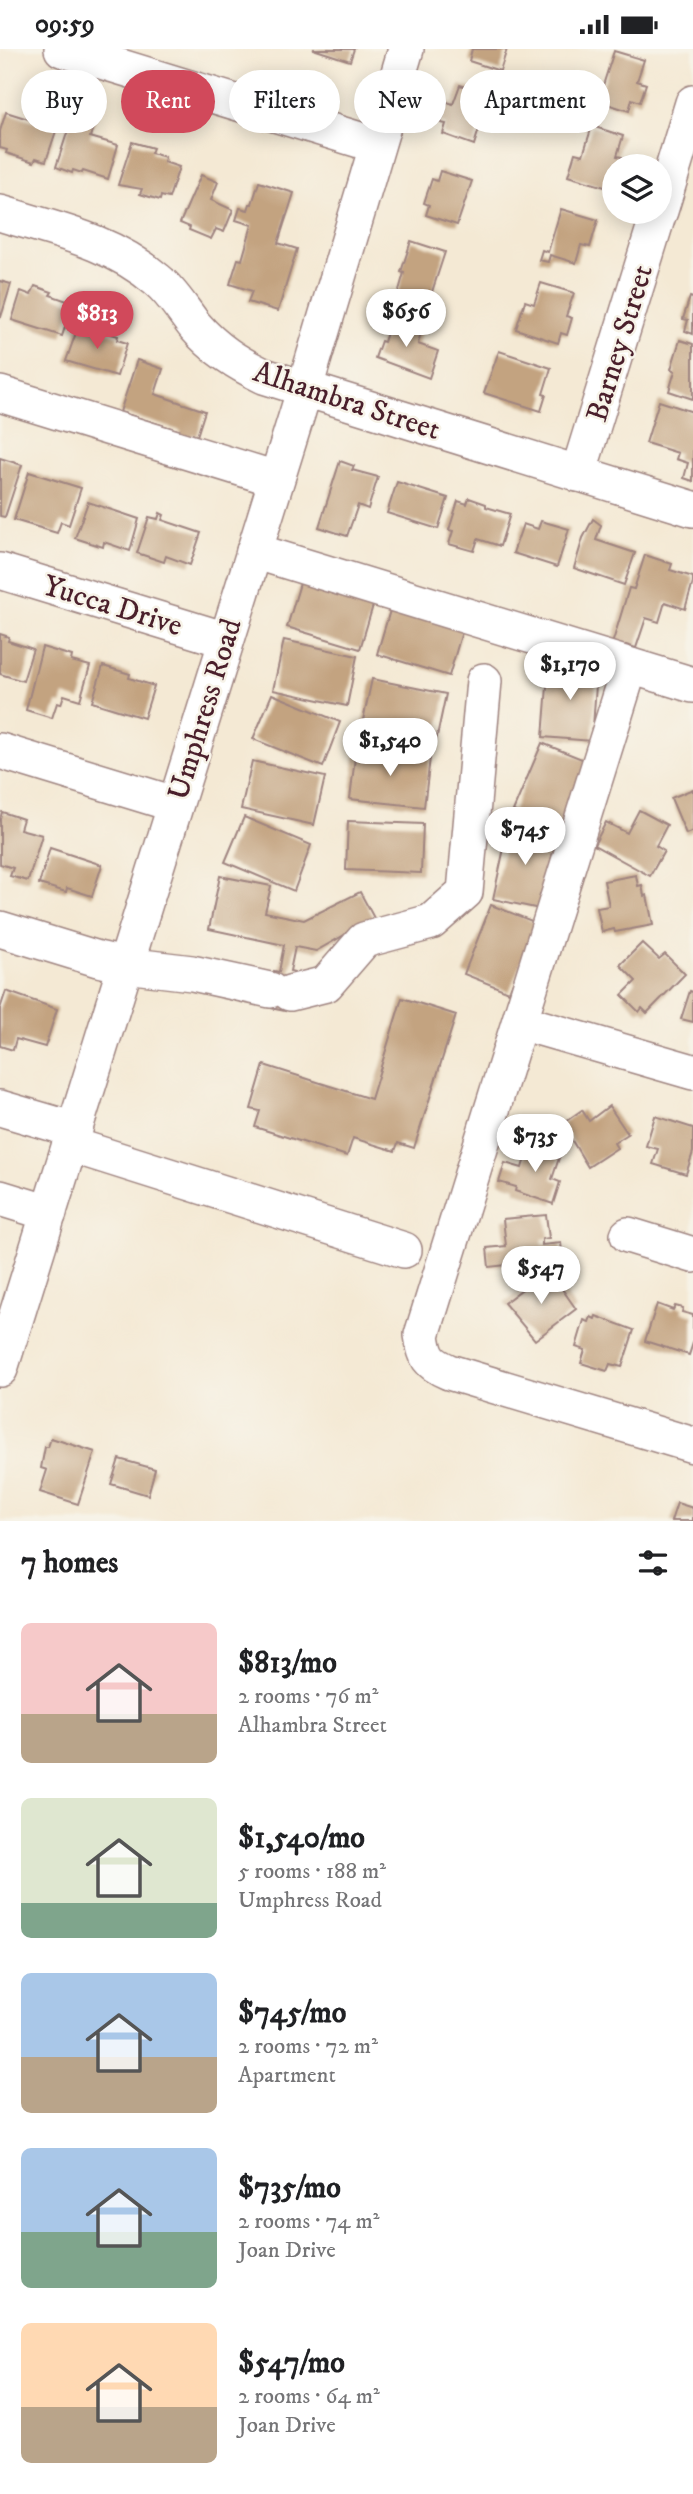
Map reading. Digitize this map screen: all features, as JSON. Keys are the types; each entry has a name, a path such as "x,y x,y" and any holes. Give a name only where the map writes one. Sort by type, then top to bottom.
{"street":[{"path":"62,49 376,145"},
{"name":"Umphress Road","path":"0,1369 254,551 406,49"},
{"name":"Barney Street","path":"672,173 691,114"},
{"name":"Alhambra Street","path":"0,213 96,242 119,252 160,282 214,346 237,363 264,376 693,509"},
{"name":"Barney Street","path":"578,474 656,224"},
{"path":"0,394 276,479"},
{"path":"254,551 693,685"},
{"name":"Yucca Drive","path":"0,571 226,640"},
{"path":"630,666 422,1335 424,1353 433,1365 449,1372 693,1445"},
{"path":"0,929 97,959 192,973 280,992 326,984 364,940 431,922 465,892 484,681"},
{"path":"0,751 174,804"},
{"path":"520,1022 693,1072"},
{"path":"0,1108 73,1138 404,1250"},
{"path":"0,1198 49,1213"},
{"path":"628,1235 693,1255"}],"building":[{"path":"313,49 354,49 350,61"},
{"path":"472,49 507,49 500,70 469,61"},
{"path":"614,51 644,60 637,81 646,84 640,102 632,99 629,111 610,105 608,70"},
{"path":"460,85 460,133 478,133 474,145 443,134 446,133 447,102 453,104"},
{"path":"6,112 21,117 21,133 55,133 46,161 36,158 34,162 6,153 7,150 0,148 0,131"},
{"path":"610,132 623,136 618,154 602,154 602,186 568,176 575,153 583,155 590,133"},
{"path":"67,133 91,133 90,137 118,145 108,179 83,171 73,170 72,173 56,167"},
{"path":"132,142 153,148 151,153 165,157 164,162 179,167 169,198 161,196 160,200 140,194 142,189 118,185"},
{"path":"440,171 472,181 457,225 426,215 429,205 424,203 432,179 437,181"},
{"path":"201,175 218,182 211,200 233,210 224,232 216,229 211,239 180,223"},
{"path":"259,182 294,193 278,243 297,249 278,311 248,302 252,291 230,284 238,259 242,260 252,225 236,220 240,208 248,210 252,204"},
{"path":"561,209 598,220 590,247 581,245 576,263 550,255 548,262 539,260 542,250 548,252"},
{"path":"411,241 445,252 428,304 398,294 404,273 401,272"},
{"path":"0,281 11,284 1,317 0,317"},
{"path":"541,283 574,293 566,316 572,318 567,335 561,333 558,343 516,329 525,301 534,304"},
{"path":"35,286 73,303 62,336 12,320 21,291 31,295"},
{"path":"690,297 693,298 693,334 685,331 688,320 683,319"},
{"path":"392,317 422,328 418,344 438,351 429,378 375,358 381,341 384,342"},
{"path":"78,327 88,330 89,327 118,336 117,340 127,343 117,376 66,361"},
{"path":"680,340 693,344 693,399 669,391 675,371 671,369"},
{"path":"499,351 551,368 541,411 484,393"},
{"path":"137,360 163,369 155,394 205,411 197,436 192,434 189,444 178,441 181,431 120,412"},
{"path":"659,401 693,412 693,481 684,478 688,463 676,459 678,453 646,443"},
{"path":"0,458 22,465 5,517 0,516"},
{"path":"340,461 354,466 352,470 378,477 368,509 358,505 347,536 319,527"},
{"path":"29,472 81,488 69,525 61,522 57,533 14,520"},
{"path":"397,482 448,498 438,529 387,513"},
{"path":"469,498 486,504 486,507 510,514 500,546 478,539 474,551 449,544 453,531 449,530 458,501 467,504"},
{"path":"88,502 139,519 130,551 104,542 103,547 75,538"},
{"path":"160,513 164,515 162,520 201,533 190,565 166,556 164,562 137,553 149,517 158,519"},
{"path":"593,519 601,525 596,540 635,553 624,585 574,568 583,538"},
{"path":"541,521 569,529 557,567 513,553 523,524 538,529"},
{"path":"645,555 672,564 670,570 693,577 693,582 685,609 665,602 659,622 646,618 636,648 626,645 622,655 610,651 629,588 634,589"},
{"path":"301,580 374,602 360,649 287,627"},
{"path":"391,607 463,628 449,676 377,654"},
{"path":"0,634 9,637 8,641 33,649 23,681 0,674"},
{"path":"284,640 357,656 347,706 273,690"},
{"path":"42,647 72,656 71,661 90,666 80,700 64,695 61,704 57,703 52,718 26,710"},
{"path":"549,661 578,663 597,671 592,741 543,737"},
{"path":"103,666 130,674 129,678 154,686 144,718 92,702"},
{"path":"372,679 446,694 436,741 362,725"},
{"path":"272,694 340,722 323,767 253,739"},
{"path":"542,743 587,761 560,830 513,811"},
{"path":"356,749 430,758 424,807 350,799"},
{"path":"252,761 325,777 314,825 241,809"},
{"path":"693,789 693,831 686,834 671,798"},
{"path":"639,810 667,825 656,846 664,851 650,876 594,845 606,822 627,833"},
{"path":"2,812 23,819 20,829 42,835 28,881 10,876 13,868 0,864"},
{"path":"244,817 311,845 294,891 225,862"},
{"path":"348,821 423,824 421,873 346,870"},
{"path":"509,825 557,835 540,909 493,899"},
{"path":"50,848 102,865 92,896 67,888 66,892 39,884"},
{"path":"636,875 638,886 642,885 644,896 647,895 653,925 602,932 597,908 609,906 604,881"},
{"path":"220,876 271,886 265,912 304,920 360,892 374,918 316,951 295,947 290,971 294,972 285,1011 266,1007 274,971 279,972 284,945 209,929"},
{"path":"491,905 537,923 509,992 464,974"},
{"path":"642,943 659,959 665,954 685,974 647,1013 642,1008 639,1012 622,995 636,981 620,965"},
{"path":"6,991 57,1009 45,1047 16,1039 13,1050 0,1046 0,1009"},
{"path":"690,991 693,992 693,1022 681,1019"},
{"path":"402,998 456,1015 414,1148 398,1143 395,1151 353,1138 347,1156 255,1127 260,1111 251,1109 264,1065 371,1099"},
{"path":"609,1106 628,1134 614,1143 617,1148 588,1167 562,1124 582,1110 589,1121"},
{"path":"655,1116 693,1128 693,1152 686,1174 653,1164 658,1149 646,1146"},
{"path":"530,1142 561,1152 552,1179 560,1182 553,1204 515,1191 516,1187 499,1182 505,1163 522,1168"},
{"path":"546,1215 549,1238 542,1239 542,1245 561,1243 563,1259 489,1267 487,1248 506,1246 503,1219"},
{"path":"551,1273 576,1309 535,1340 504,1303 529,1284 532,1288"},
{"path":"657,1304 673,1310 675,1306 683,1308 682,1312 693,1315 693,1343 689,1355 645,1341"},
{"path":"596,1316 634,1330 622,1367 610,1364 607,1371 581,1363 585,1350 576,1347 584,1320 589,1322 591,1317 595,1319"},
{"path":"51,1438 95,1452 78,1504 40,1492 47,1470 41,1468 45,1447 48,1447"},
{"path":"119,1459 155,1469 148,1495 111,1484"},
{"path":"677,1503 693,1508 693,1521 671,1521"}]}
